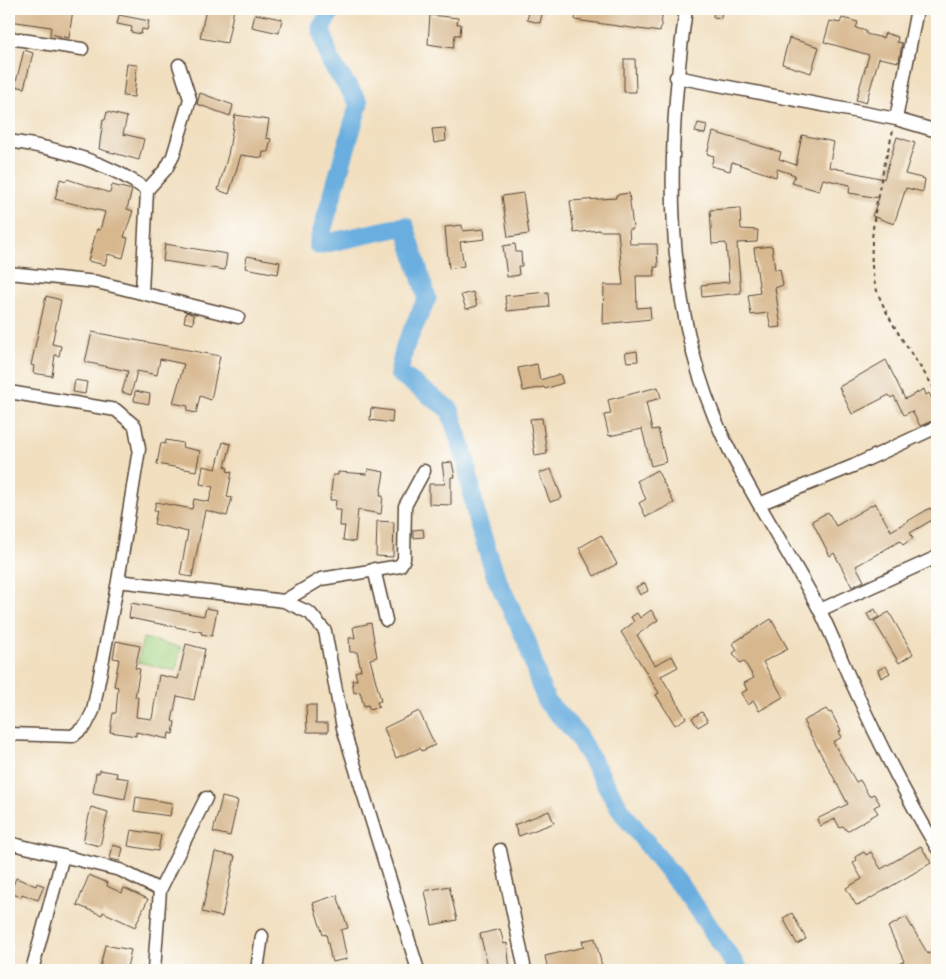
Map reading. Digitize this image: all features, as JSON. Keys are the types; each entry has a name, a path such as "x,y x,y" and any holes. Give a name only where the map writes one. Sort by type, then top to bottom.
{"street":[{"path":"686,9 676,77 671,172 684,316 691,350 724,438 759,504 820,610 873,727 937,848"},
{"path":"896,119 918,9"},
{"path":"9,38 82,49"},
{"path":"142,292 147,190 166,169 174,156 190,99 179,65"},
{"path":"676,77 896,119 937,131"},
{"path":"9,142 84,158 124,174 147,190"},
{"path":"9,274 98,282 238,317"},
{"path":"9,392 116,410 135,426 139,449 118,582 93,711 86,725 72,736 9,734"},
{"path":"759,504 853,466 937,427"},
{"path":"284,601 321,579 400,566 404,559 405,506 424,471"},
{"path":"820,610 937,556"},
{"path":"374,570 386,620"},
{"path":"118,582 284,601 310,613 325,631 343,728 418,970"},
{"path":"154,970 160,890 206,798"},
{"path":"9,843 120,870 160,890"},
{"path":"500,850 525,970"},
{"path":"32,970 63,856"},
{"path":"257,970 262,936"}],"path":[{"path":"896,119 878,188 872,265 876,287 885,309 937,393"}],"green space":[{"path":"143,638 181,647 176,671 138,662"}],"building":[{"path":"9,9 73,9 69,38 50,34 51,27 9,21"},
{"path":"206,9 234,9 227,43 200,38"},
{"path":"530,9 543,9 540,23 527,20"},
{"path":"577,9 663,10 660,32 575,20"},
{"path":"714,9 722,9 721,18 713,17"},
{"path":"255,14 282,19 279,33 252,27"},
{"path":"119,15 149,21 147,30 142,29 141,34 131,32 132,27 117,24"},
{"path":"430,15 458,18 457,24 461,24 460,35 455,35 453,48 428,44"},
{"path":"842,18 858,22 856,28 866,31 866,34 883,38 885,33 898,37 897,42 902,43 899,62 879,58 866,103 856,100 869,55 824,42 830,21 840,23"},
{"path":"789,38 819,47 811,73 782,64"},
{"path":"24,50 33,53 24,88 15,86"},
{"path":"624,59 635,59 636,92 624,92"},
{"path":"127,64 137,65 134,97 123,96"},
{"path":"200,93 233,105 230,116 197,104"},
{"path":"107,112 127,117 123,134 144,139 139,160 99,149 103,120 105,120"},
{"path":"235,115 269,120 266,138 271,139 268,152 263,152 262,158 241,155 229,194 218,190 228,155"},
{"path":"698,123 707,125 705,134 695,132"},
{"path":"445,128 446,141 434,143 432,129"},
{"path":"713,132 781,152 779,159 796,165 802,135 834,142 829,167 884,179 897,137 915,143 905,174 925,179 923,192 906,188 894,224 872,216 879,198 849,193 850,185 823,179 819,191 792,183 795,175 777,169 776,177 732,162 730,171 711,166 714,156 707,154"},
{"path":"60,179 66,181 67,179 110,193 112,185 132,190 127,209 133,211 124,237 128,238 123,258 108,254 105,265 88,261 97,229 100,230 105,212 55,199"},
{"path":"523,193 529,234 508,237 502,196"},
{"path":"629,193 633,229 629,229 630,244 657,244 658,267 654,267 655,276 636,276 637,308 650,307 651,319 603,324 604,285 623,285 618,231 599,230 574,233 570,201 616,198 616,195"},
{"path":"740,208 741,229 758,230 757,242 737,243 741,293 702,297 701,285 729,282 726,243 712,244 710,210"},
{"path":"462,225 463,231 484,229 485,239 460,242 464,266 449,269 445,227"},
{"path":"165,244 227,254 225,270 163,261"},
{"path":"515,244 516,252 521,252 522,266 518,266 519,275 507,277 503,246"},
{"path":"772,246 775,270 780,269 783,285 775,288 781,327 771,328 768,313 751,315 748,295 760,293 754,248"},
{"path":"247,256 280,262 278,274 245,268"},
{"path":"473,292 477,306 466,309 461,295"},
{"path":"548,292 549,307 507,311 505,296"},
{"path":"46,296 61,300 52,344 61,346 59,356 55,355 52,376 33,373 34,366 31,365"},
{"path":"186,312 194,315 193,324 184,322"},
{"path":"92,332 220,356 211,400 200,396 196,413 187,411 188,406 173,403 184,364 160,359 157,375 137,371 131,395 122,392 128,371 85,362"},
{"path":"637,351 638,361 627,362 625,353"},
{"path":"886,360 905,399 924,389 926,395 929,393 937,409 937,419 920,426 912,411 904,415 894,396 891,398 889,395 852,414 839,387"},
{"path":"537,364 540,380 560,374 563,383 545,389 544,387 523,391 518,368"},
{"path":"75,380 87,382 85,394 73,392"},
{"path":"658,387 661,398 646,402 652,430 658,429 666,462 651,466 642,429 609,436 604,415 611,414 608,400"},
{"path":"135,391 150,394 149,404 134,401"},
{"path":"371,408 393,411 392,423 370,420"},
{"path":"542,418 547,454 535,456 530,419"},
{"path":"166,440 183,443 182,447 200,451 196,471 157,464 161,443 165,444"},
{"path":"223,442 231,444 225,467 228,468 227,471 232,472 227,497 232,498 227,516 205,510 192,577 180,575 188,532 154,524 157,511 154,511 156,502 192,509 194,499 209,502 213,487 200,484 203,466 216,469"},
{"path":"452,462 455,477 451,477 451,505 429,504 429,484 445,484 442,463"},
{"path":"368,469 384,472 380,496 383,496 381,514 358,510 355,542 343,540 345,526 340,526 341,510 335,510 336,500 330,500 333,475 338,475 338,472 367,474"},
{"path":"551,469 562,498 550,502 539,473"},
{"path":"657,470 674,503 646,517 639,503 646,499 637,481"},
{"path":"875,503 891,531 930,508 931,510 937,507 937,517 910,533 913,538 903,545 900,541 856,566 864,581 852,587 834,553 830,556 812,521 828,512 836,526"},
{"path":"377,521 394,522 393,557 376,556"},
{"path":"423,529 424,537 413,538 413,530"},
{"path":"601,535 617,564 594,576 579,548"},
{"path":"645,583 648,591 640,595 636,587"},
{"path":"131,603 204,616 206,608 217,610 212,636 201,634 202,632 129,618"},
{"path":"875,609 879,617 871,621 867,614"},
{"path":"651,610 658,620 637,635 655,665 672,656 678,667 661,676 686,718 675,725 656,695 659,693 621,632 634,622 631,617 637,613 640,618"},
{"path":"889,612 913,654 899,663 874,621"},
{"path":"771,619 788,649 763,662 783,697 759,711 754,701 748,705 741,693 747,690 744,683 754,678 744,661 740,663 733,653 737,650 733,643"},
{"path":"371,623 377,657 370,659 381,701 377,702 379,707 370,710 368,705 364,706 360,692 354,693 352,680 357,680 355,672 361,670 357,652 350,652 349,638 355,638 353,627"},
{"path":"116,641 140,646 135,668 140,669 135,697 138,697 136,717 152,719 159,675 178,679 186,644 205,649 194,700 177,696 172,721 175,722 173,734 169,733 168,739 136,732 136,736 110,732 113,713 116,713 118,687 114,686 119,659 113,658"},
{"path":"886,666 890,673 881,678 878,670"},
{"path":"306,705 316,705 316,723 328,723 328,732 307,732"},
{"path":"826,709 829,713 831,712 841,731 839,732 842,737 833,742 856,782 860,780 869,796 874,794 880,804 874,807 878,813 847,831 843,826 840,828 835,819 820,826 817,819 848,804 803,721"},
{"path":"419,711 435,745 422,751 420,748 396,758 384,728"},
{"path":"702,712 708,721 698,727 692,718"},
{"path":"100,770 117,773 116,777 129,779 125,799 93,793 96,773 99,773"},
{"path":"136,797 172,803 170,816 134,811"},
{"path":"222,797 238,801 230,836 213,832"},
{"path":"91,807 108,812 100,846 83,842"},
{"path":"549,811 554,823 519,836 514,825"},
{"path":"131,830 161,835 158,851 128,846"},
{"path":"113,845 123,848 120,861 110,859"},
{"path":"921,846 931,863 861,904 856,905 846,888 862,879 853,863 857,860 855,857 864,852 866,855 871,852 881,869"},
{"path":"215,852 235,856 222,917 202,912"},
{"path":"89,875 108,883 107,886 122,893 124,888 148,899 135,927 103,912 102,915 77,905"},
{"path":"16,878 36,886 37,883 44,886 38,900 22,894 21,897 10,893"},
{"path":"449,886 457,920 432,925 425,891"},
{"path":"337,895 348,928 341,930 347,959 332,962 326,934 323,935 313,903"},
{"path":"792,913 806,939 797,944 783,918"},
{"path":"906,917 928,954 937,949 937,966 929,970 923,970 921,967 916,970 889,970 904,961 888,927"},
{"path":"500,929 504,944 507,943 510,970 489,970 480,934"},
{"path":"595,938 603,970 548,970 545,956 584,947 582,941"},
{"path":"105,945 131,950 127,967 123,966 122,970 100,968"}],"waterway":[{"path":"332,9 321,28 330,61 359,103 318,245 405,226 427,298 405,346 399,373 450,410 465,458 477,519 496,577 527,642 547,702 576,733 622,812 689,897 739,970"}]}
